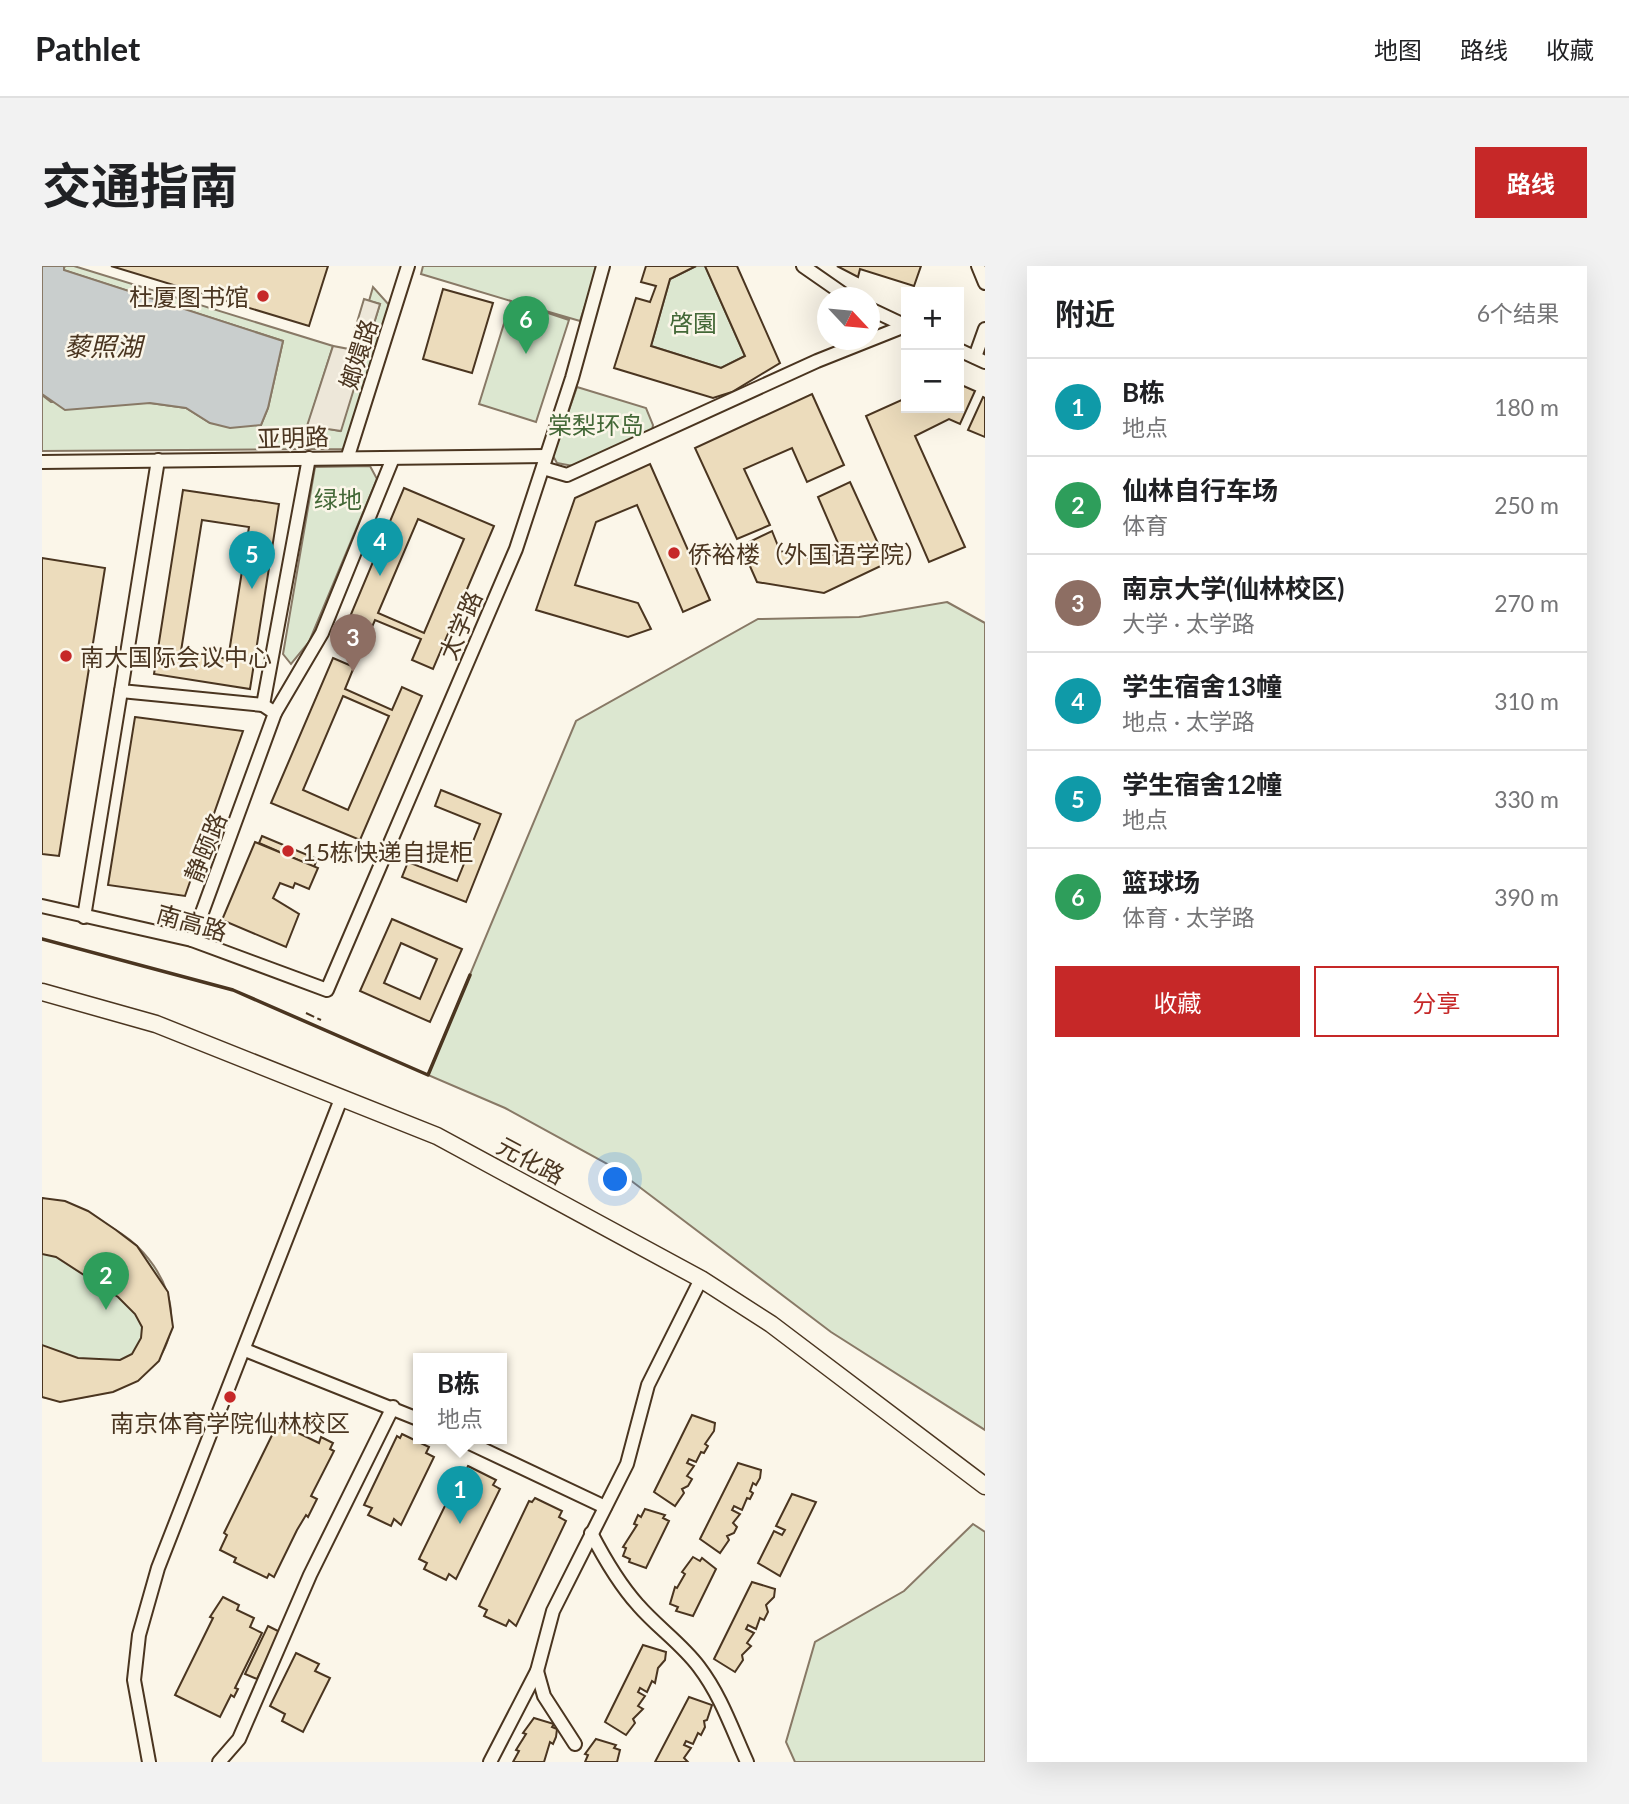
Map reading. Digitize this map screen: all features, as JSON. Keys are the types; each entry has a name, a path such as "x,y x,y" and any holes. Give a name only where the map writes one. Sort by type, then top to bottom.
{"street":[{"name":"嫏嬛路","path":"348,456 408,266"},
{"name":"太学路","path":"327,990 516,549 572,378 603,266"},
{"path":"803,266 833,287"},
{"path":"978,266 985,284"},
{"path":"880,314 901,324"},
{"name":"亚明路","path":"42,462 348,456 544,462 567,475 817,361 901,328"},
{"path":"964,352 980,360 985,329"},
{"path":"263,705 309,458"},
{"name":"静颐路","path":"192,940 275,713 322,633 393,458"},
{"path":"84,917 158,460"},
{"path":"121,691 263,705 275,713"},
{"name":"南高路","path":"42,906 192,940 327,990"},
{"name":"元化路","path":"42,992 156,1024 437,1136 701,1279 771,1324 985,1486"},
{"path":"149,1762 134,1680 139,1635 158,1568 341,1099"},
{"path":"490,1762 537,1671 553,1611 627,1464 648,1385 701,1279"},
{"path":"245,1350 413,1417"},
{"path":"219,1762 239,1739 310,1575 393,1407"},
{"path":"472,1444 605,1507"},
{"path":"591,1533 606,1562 638,1604 698,1665 725,1706 726,1715 747,1762"},
{"path":"537,1671 544,1696 575,1744"}],"green space":[{"path":"65,266 74,266 333,346 308,425 340,431 380,304 369,301 373,287 390,306 344,449 42,451 42,395 51,402 150,403 186,408 210,423 261,425 268,408 283,341 63,270"},
{"path":"423,266 598,266 580,321 518,303 569,320 536,422 479,404 511,301 421,274"},
{"name":"啓園","path":"696,266 705,266 745,356 721,368 651,346 670,279"},
{"name":"棠梨环岛","path":"577,387 646,408 653,425 652,431 573,466 557,463 553,456"},
{"name":"绿地","path":"370,466 377,479 309,642 291,664 283,654 315,467"},
{"path":"947,602 985,623 985,1430 831,1332 613,1167 505,1108 428,1075 576,721 758,619 859,617"},
{"path":"42,1198 92,1218 127,1238 155,1268 167,1292 171,1315 169,1337 160,1357 144,1374 122,1387 74,1399 42,1397"},
{"path":"973,1524 985,1532 985,1762 795,1762 786,1742 815,1642 904,1591"}],"shaded area":[{"path":"364,299 380,304 341,431 307,426 333,346 349,349"}],"water":[{"name":"藜照湖","path":"42,266 64,266 64,270 283,341 268,408 261,425 230,428 210,423 186,408 150,403 65,410 42,394"}],"building":[{"name":"杜厦图书馆","path":"111,266 328,266 309,326"},
{"path":"646,266 696,266 670,279 651,346 721,368 745,356 705,266 737,266 780,363 732,392 713,398 614,368 636,298 650,302 656,286 641,282"},
{"path":"837,266 921,266 914,286 860,269 858,277"},
{"path":"443,289 493,303 472,373 423,359"},
{"path":"964,386 975,391 960,424 949,419 915,436 965,547 929,562 866,416 901,400 901,413 964,413"},
{"path":"812,394 844,465 807,482 792,448 744,469 770,525 737,539 695,448"},
{"path":"983,397 985,398 985,437 968,430"},
{"name":"侨裕楼（外国语学院）","path":"650,464 710,600 683,612 637,505 596,522 575,585 638,603 651,629 628,637 536,610 575,498"},
{"path":"850,482 887,563 824,593 757,582 741,546 772,531 780,551 820,561 841,550 818,497"},
{"path":"404,488 494,526 433,669 412,660 421,639 375,620 366,641 344,631","holes":["418,519 464,539 424,633 378,613"]},
{"path":"183,490 279,504 250,689 154,674","holes":["202,520 249,527 228,659 181,651"]},
{"name":"南大国际会议中心","path":"42,558 105,568 59,856 42,854"},
{"path":"333,658 354,667 345,689 392,710 402,687 422,696 360,840 271,803","holes":["343,696 389,716 348,810 303,790"]},
{"path":"135,717 243,731 185,896 108,885"},
{"path":"441,790 501,814 466,902 402,877 408,862 457,881 480,824 435,806"},
{"name":"15栋快递自提柜","path":"262,836 317,859 314,867 259,843"},
{"path":"255,842 318,868 309,889 295,883 293,888 280,883 273,898 299,914 286,947 222,920"},
{"path":"392,919 462,949 430,1022 360,991","holes":["401,943 437,959 420,999 384,983"]},
{"path":"42,1198 65,1201 88,1211 116,1230 137,1246 168,1292 173,1327 159,1361 138,1381 113,1392 60,1402 42,1397 42,1345 78,1358 120,1360 132,1354 141,1338 142,1327 135,1314 118,1297 56,1257 42,1254"},
{"path":"692,1415 715,1423 714,1431 705,1444 708,1446 704,1453 701,1452 696,1462 689,1459 687,1463 694,1466 687,1476 692,1479 688,1486 682,1489 684,1493 675,1506 654,1492"},
{"path":"284,1419 295,1425 292,1430 319,1443 321,1437 333,1443 330,1449 334,1451 311,1496 317,1499 308,1517 306,1515 297,1530 274,1577 269,1574 267,1578 234,1562 236,1558 220,1550 227,1535 224,1533 278,1423 281,1425"},
{"path":"402,1434 413,1439 413,1444 429,1447 426,1453 434,1457 401,1525 394,1519 391,1526 368,1515 372,1508 364,1505 397,1436 400,1438"},
{"path":"738,1463 761,1470 760,1478 756,1485 753,1483 750,1491 753,1493 750,1499 747,1498 742,1510 734,1506 732,1510 740,1514 733,1523 737,1527 734,1533 727,1536 729,1540 720,1553 700,1539"},
{"path":"468,1466 496,1480 493,1485 500,1489 456,1579 449,1574 446,1580 424,1569 427,1563 419,1559 463,1469 466,1470"},
{"path":"792,1494 816,1502 780,1576 758,1563 774,1531 782,1535 785,1530 776,1526"},
{"path":"535,1498 562,1511 559,1517 566,1521 516,1626 509,1620 506,1626 484,1616 487,1610 479,1606 529,1501 532,1502"},
{"path":"645,1509 665,1515 663,1518 669,1521 646,1568 629,1562 630,1559 623,1556 626,1548 623,1547 637,1525 634,1524 638,1515 641,1517"},
{"path":"693,1557 700,1561 702,1558 716,1569 693,1616 676,1611 678,1607 670,1604 675,1587 677,1588 685,1574 682,1572"},
{"path":"752,1582 775,1589 774,1597 766,1605 768,1612 764,1620 760,1618 756,1629 748,1625 746,1629 754,1633 747,1643 751,1646 742,1655 743,1660 735,1672 714,1659"},
{"path":"223,1597 239,1605 237,1610 254,1618 250,1627 262,1633 235,1688 238,1689 234,1697 231,1695 220,1717 175,1695 213,1618 210,1617"},
{"path":"268,1626 280,1632 257,1679 245,1674"},
{"path":"643,1645 666,1652 665,1660 658,1668 655,1683 652,1681 647,1692 640,1688 638,1692 645,1696 638,1706 643,1709 633,1719 635,1723 626,1735 605,1722"},
{"path":"296,1653 319,1664 315,1671 330,1678 303,1732 282,1721 285,1714 270,1706"},
{"path":"689,1697 712,1705 701,1735 698,1733 693,1744 686,1741 684,1745 691,1748 684,1758 688,1762 655,1762"},
{"path":"534,1718 554,1724 552,1727 557,1729 553,1744 550,1742 544,1762 513,1762 519,1751 516,1750 526,1734 523,1733"},
{"path":"596,1739 616,1745 614,1748 620,1750 617,1762 585,1762 588,1755 585,1754"}],"fence":[{"path":"306,1013 321,1020"}],"wall":[{"path":"42,939 233,990 428,1075 470,975"}],"place":[{"name":"杜厦图书馆","path":"263,296"},
{"name":"篮球场","path":"526,354"},
{"name":"侨裕楼（外国语学院）","path":"674,553"},
{"name":"学生宿舍13幢","path":"380,576"},
{"name":"学生宿舍12幢","path":"252,589"},
{"name":"南大国际会议中心","path":"66,656"},
{"name":"南京大学(仙林校区)","path":"353,672"},
{"name":"15栋快递自提柜","path":"288,851"},
{"name":"仙林自行车场","path":"106,1310"},
{"name":"南京体育学院仙林校区","path":"230,1397"},
{"name":"B栋","path":"460,1524"}]}
